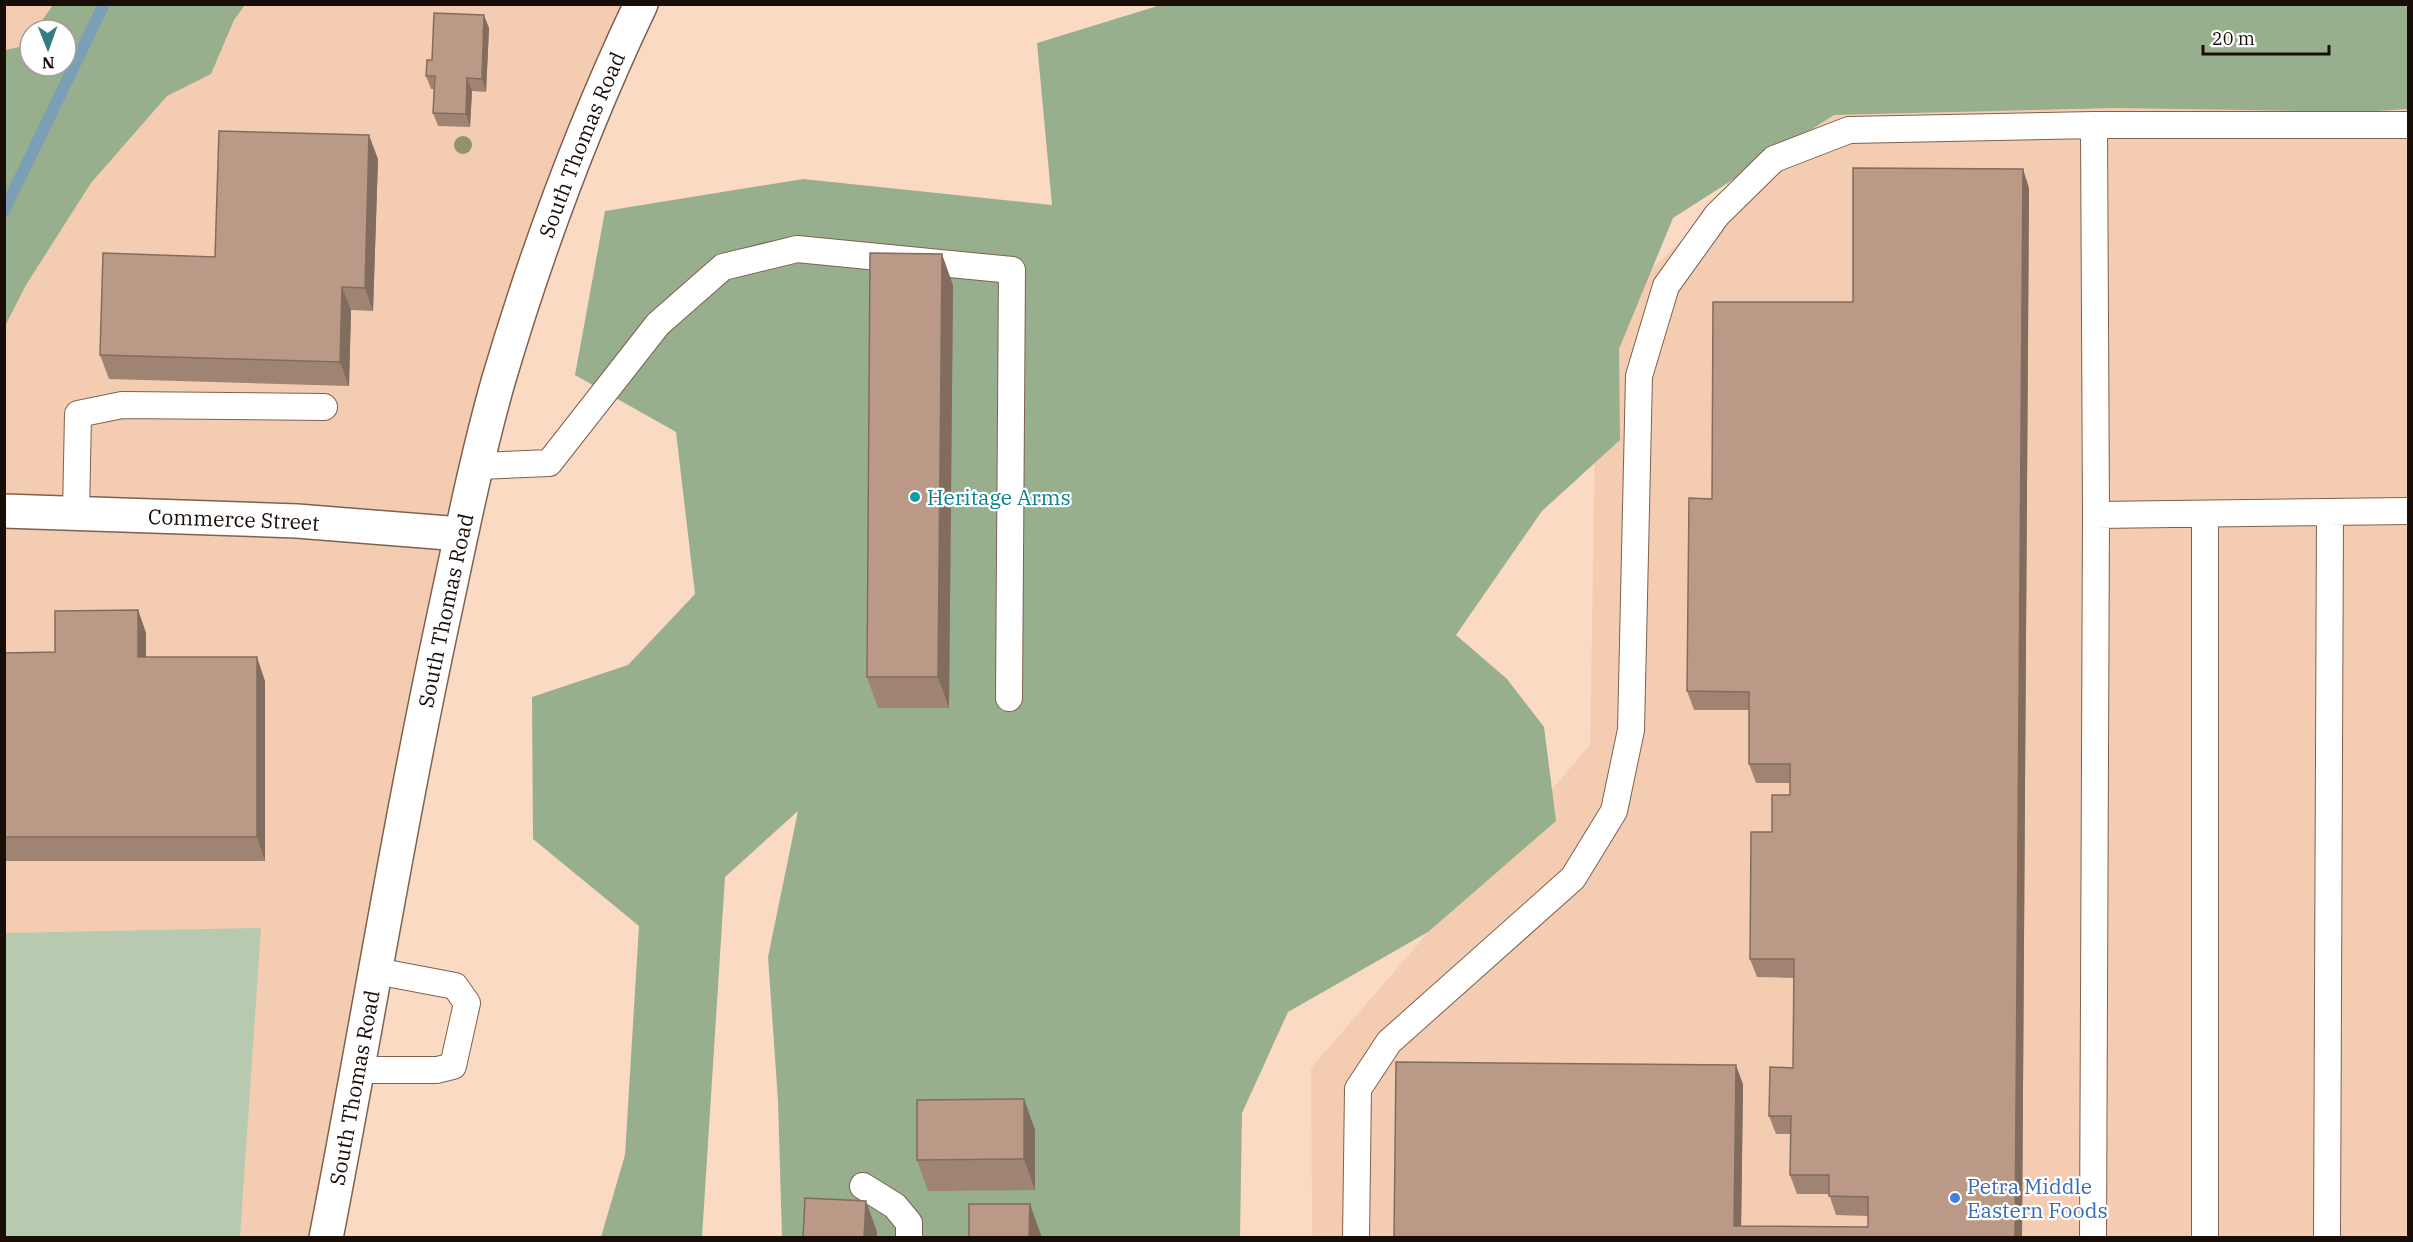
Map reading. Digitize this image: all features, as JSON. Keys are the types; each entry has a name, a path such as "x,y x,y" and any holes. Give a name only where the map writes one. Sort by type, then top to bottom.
{"street":[{"name":"South Thomas Road","path":"326,1238 424,710 461,534 498,384 550,221 641,4"},
{"name":"Commerce Street","path":"4,511 297,521 461,534"}],"lane":[{"path":"2093,1238 2096,515 2094,125"},
{"path":"1356,1238 1358,1089 1389,1042 1574,878 1614,811 1631,730 1639,376 1666,286 1717,215 1774,159 1849,130 2094,125 2409,125"},
{"path":"478,466 549,463 658,324 723,267 797,249 1012,270 1009,698"},
{"path":"76,513 78,414 122,405 324,407"},
{"path":"2096,515 2409,511"},
{"path":"2327,1238 2330,512"},
{"path":"2205,514 2205,1238"},
{"path":"358,1070 437,1070 453,1066 467,1003 455,986 376,971"},
{"path":"863,1186 896,1206 909,1223 909,1238"}],"shaded area":[{"path":"5,5 641,5 498,384 326,1237 5,1238"},
{"path":"1830,97 2408,100 2408,1237 1312,1237 1311,1068 1590,745 1597,322"}],"green space":[{"path":"1164,4 2408,5 2408,109 2361,112 2116,108 1834,115 1673,218 1619,349 1620,440 1542,511 1456,635 1507,679 1544,727 1556,821 1428,932 1288,1012 1242,1113 1240,1237 782,1237 778,1101 768,957 798,811 725,877 702,1237 601,1237 625,1155 639,926 533,839 532,697 628,665 695,594 676,432 575,375 605,211 803,179 1052,205 1037,43"},
{"path":"53,5 245,5 234,20 211,74 167,96 91,183 26,285 5,326 5,50 18,47 18,78 78,78 78,18 44,18"},
{"path":"261,928 240,1237 5,1237 5,933"}],"building":[{"path":"434,13 484,15 482,79 467,78 466,114 433,113 435,76 426,76 427,60 432,60"},
{"path":"219,131 369,135 365,288 342,287 340,362 100,355 103,253 215,257"},
{"path":"1853,168 2023,169 2015,1238 1394,1238 1396,1062 1736,1065 1734,1226 1868,1227 1868,1197 1829,1196 1829,1175 1790,1175 1791,1116 1769,1116 1770,1067 1793,1068 1794,959 1750,959 1751,832 1772,832 1772,795 1790,795 1790,764 1749,764 1749,692 1687,691 1689,498 1712,499 1713,302 1853,302"},
{"name":"Heritage Arms","path":"870,253 942,254 938,677 867,677"},
{"path":"138,610 138,657 257,657 257,837 4,837 4,653 55,652 55,611"},
{"path":"1024,1099 1024,1159 917,1160 917,1100"},
{"path":"805,1198 866,1201 864,1238 803,1238"},
{"path":"969,1204 1030,1204 1029,1238 969,1238"}],"waterway":[{"path":"4,211 104,4"}],"place":[{"name":"Heritage Arms","path":"915,497"},
{"name":"Petra Middle Eastern Foods","path":"1955,1198"}]}
